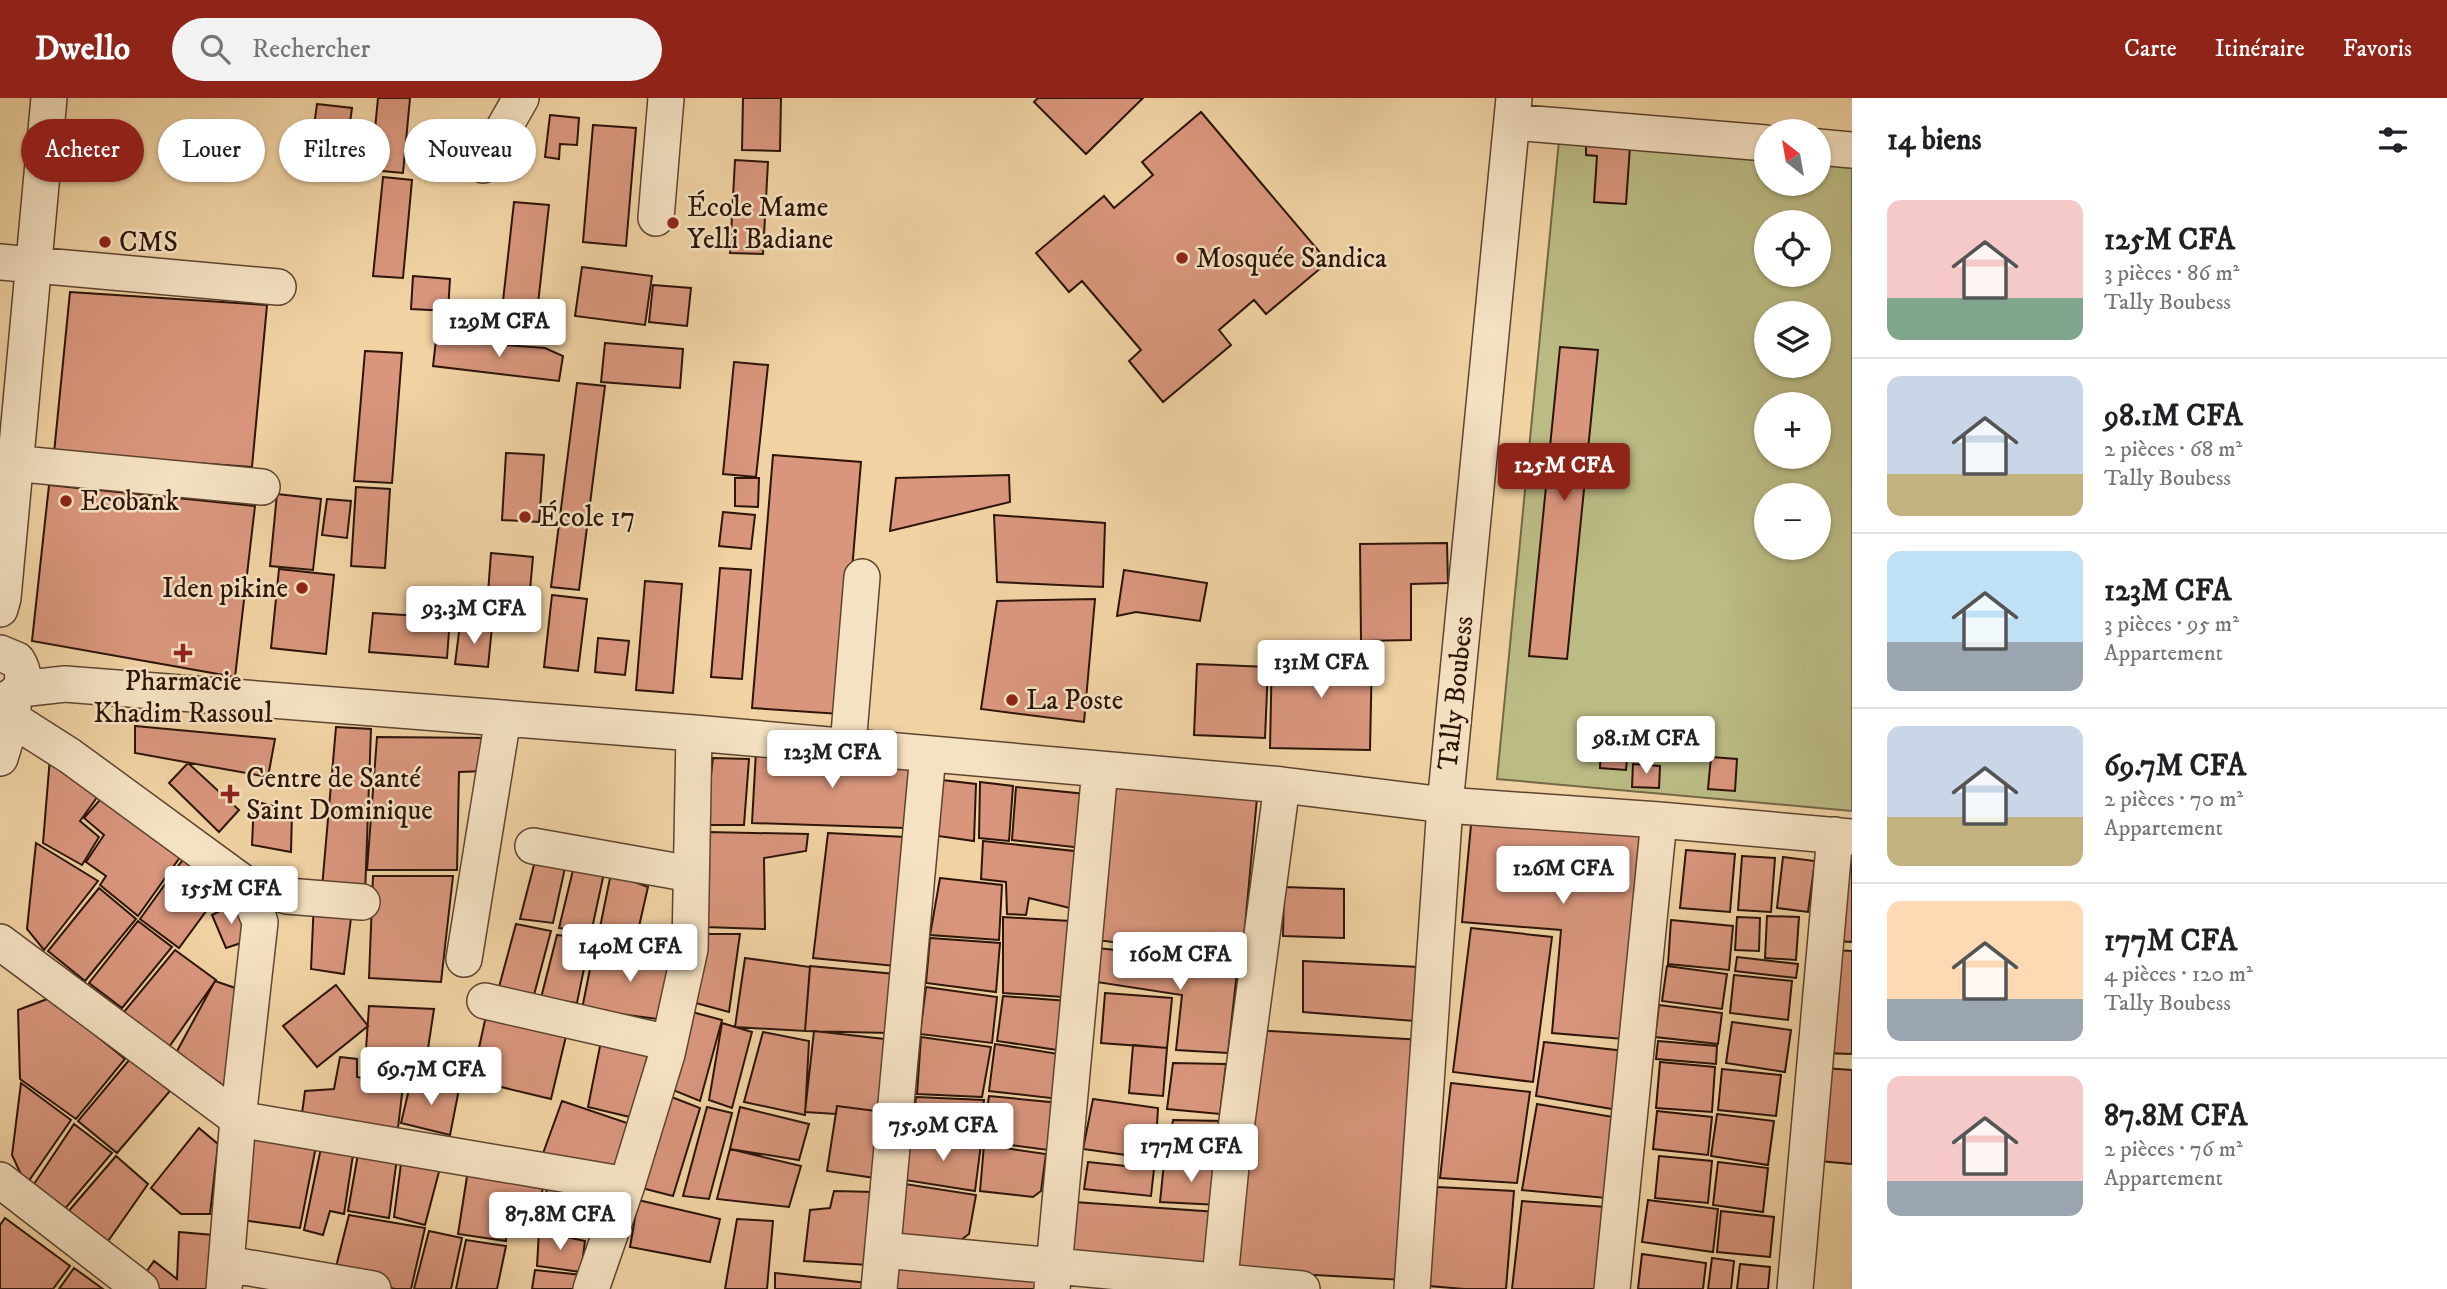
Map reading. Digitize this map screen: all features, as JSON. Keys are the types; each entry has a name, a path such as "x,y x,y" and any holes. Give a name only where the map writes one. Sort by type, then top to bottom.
{"street":[{"path":"0,758 12,683 1,603 17,263 49,98"},
{"path":"509,119 521,98"},
{"path":"656,218 666,98"},
{"path":"1513,110 1754,141"},
{"name":"Tally Boubess","path":"1412,1289 1446,805 1513,110"},
{"path":"1831,148 1852,150"},
{"path":"17,263 278,287"},
{"path":"8,463 262,487"},
{"path":"848,746 862,577"},
{"path":"12,683 65,684 694,733 1282,785 1446,805 1844,836 1795,1289"},
{"path":"12,683 70,757 245,884 287,896 362,902"},
{"path":"464,960 503,718"},
{"path":"591,1289 627,1185 669,1043 690,949 694,733"},
{"path":"879,1289 928,754"},
{"path":"1053,1278 1100,769"},
{"path":"1219,1285 1231,1166 1282,785"},
{"path":"1612,1289 1659,820"},
{"path":"533,846 691,874"},
{"path":"245,884 260,922 238,1119 226,1277 373,1289"},
{"path":"0,942 238,1119 627,1185"},
{"path":"485,1001 669,1043"},
{"path":"0,1181 141,1289"},
{"path":"883,1251 1053,1278 1302,1289"}],"green space":[{"path":"1560,130 1754,148 1754,196 1831,196 1831,155 1852,157 1852,811 1497,779"}],"building":[{"path":"378,98 410,98 408,119 404,119 403,173 390,172 390,119 376,119"},
{"path":"743,98 781,98 780,151 742,150"},
{"path":"1038,98 1143,98 1086,154 1034,102"},
{"path":"317,104 352,108 350,119 315,119"},
{"name":"Mosquée Sandica","path":"1201,112 1328,262 1266,314 1254,300 1219,330 1231,345 1163,402 1129,361 1141,350 1082,281 1069,292 1036,253 1104,196 1114,208 1153,175 1142,162"},
{"path":"550,115 579,118 577,145 560,144 559,159 545,157"},
{"path":"593,125 636,128 626,246 583,242"},
{"path":"1586,144 1630,146 1626,204 1594,202 1597,156 1586,155"},
{"path":"735,160 768,162 763,254 730,253"},
{"path":"390,178 412,182 403,278 373,276 382,182 390,182"},
{"path":"514,202 549,205 537,313 502,310"},
{"path":"582,267 652,276 645,325 575,316"},
{"path":"413,276 450,279 448,311 411,309"},
{"path":"653,285 691,288 687,326 649,322"},
{"path":"70,292 267,305 252,467 54,453"},
{"path":"436,340 545,348 563,356 559,381 433,366"},
{"path":"605,343 683,349 680,388 601,382"},
{"path":"1560,347 1598,350 1567,659 1529,656"},
{"path":"365,351 402,353 392,483 354,481"},
{"path":"734,362 768,365 756,477 723,474"},
{"path":"577,383 605,386 579,590 551,587"},
{"path":"506,453 544,455 539,522 502,520"},
{"path":"773,455 861,462 840,714 752,708"},
{"path":"1009,475 1010,502 890,531 896,478"},
{"path":"735,478 759,478 758,507 735,506"},
{"path":"49,485 255,506 235,677 32,641"},
{"path":"356,487 390,489 385,568 351,566"},
{"path":"277,494 321,499 313,570 270,566"},
{"path":"327,499 351,501 347,538 322,535"},
{"path":"723,512 755,515 751,549 719,546"},
{"path":"994,515 1105,523 1103,587 997,582"},
{"path":"1447,543 1448,583 1411,584 1411,640 1361,641 1360,544"},
{"path":"491,553 533,557 527,623 486,620"},
{"path":"720,568 751,570 742,679 711,677"},
{"path":"279,569 334,575 326,654 271,648"},
{"path":"1124,570 1207,583 1200,621 1136,612 1117,616"},
{"path":"645,581 682,584 673,693 636,690"},
{"path":"552,595 587,599 578,671 544,667"},
{"path":"1095,599 1084,722 981,709 997,601"},
{"path":"373,613 450,618 447,658 369,652"},
{"path":"460,624 492,627 488,667 455,664"},
{"path":"598,638 629,641 625,675 595,672"},
{"path":"1272,651 1372,653 1370,750 1270,748"},
{"path":"1197,664 1268,667 1265,738 1194,735"},
{"path":"135,726 275,739 268,777 135,753"},
{"path":"336,727 371,729 365,895 322,888"},
{"path":"377,737 490,738 486,771 459,772 457,870 367,870"},
{"path":"1601,746 1628,747 1626,770 1600,768"},
{"path":"756,751 917,759 906,828 752,823"},
{"path":"50,757 103,789 80,821 99,837 82,865 43,843"},
{"path":"1711,757 1737,759 1735,791 1708,789"},
{"path":"713,758 749,759 744,825 705,825"},
{"path":"188,763 239,810 219,832 169,783"},
{"path":"1633,764 1660,766 1659,788 1632,787"},
{"path":"942,780 976,784 974,841 938,836"},
{"path":"980,782 1013,786 1009,841 979,838"},
{"path":"1111,785 1257,798 1242,958 1096,940"},
{"path":"1016,787 1086,794 1082,848 1012,840"},
{"path":"106,793 183,853 138,916 100,885 106,876 86,862 104,835 84,818"},
{"path":"254,801 292,811 291,852 252,845"},
{"path":"1472,814 1642,828 1623,1039 1552,1033 1561,930 1462,922"},
{"path":"707,832 808,834 806,851 764,858 765,929 704,927"},
{"path":"828,833 905,837 895,966 813,958"},
{"path":"983,841 1083,852 1078,910 1029,898 1026,915 1007,914 1006,882 981,879"},
{"path":"36,843 98,881 44,950 27,929"},
{"path":"1686,850 1735,854 1730,912 1680,908"},
{"path":"537,853 566,863 553,923 520,919"},
{"path":"187,854 226,884 179,948 140,919"},
{"path":"1742,856 1775,858 1771,912 1738,910"},
{"path":"1783,857 1815,861 1808,912 1777,908"},
{"path":"1843,858 1852,858 1852,942 1836,941"},
{"path":"574,866 604,873 591,933 559,928"},
{"path":"611,873 648,887 635,944 597,942"},
{"path":"373,876 453,876 441,982 369,978"},
{"path":"940,878 1002,885 999,940 930,935"},
{"path":"1284,887 1344,889 1344,938 1283,936"},
{"path":"99,888 136,919 85,981 48,951"},
{"path":"314,900 353,902 344,974 311,969"},
{"path":"237,902 250,940 226,948 212,915"},
{"path":"1767,916 1799,917 1796,960 1765,958"},
{"path":"1003,917 1070,921 1063,997 1003,993"},
{"path":"1737,917 1760,918 1759,951 1735,950"},
{"path":"1671,920 1733,926 1729,970 1668,964"},
{"path":"138,921 172,947 122,1008 89,983"},
{"path":"516,924 551,931 534,995 499,987"},
{"path":"1471,928 1552,937 1533,1082 1453,1072"},
{"path":"699,934 740,934 729,1012 692,1002"},
{"path":"557,935 590,939 577,1003 541,998"},
{"path":"930,938 1000,943 996,992 926,983"},
{"path":"1097,948 1238,963 1228,1053 1176,1050 1182,995 1090,981"},
{"path":"594,949 678,958 665,1020 582,1009"},
{"path":"175,950 216,980 169,1047 123,1013"},
{"path":"1835,950 1852,951 1852,1054 1824,1053"},
{"path":"1737,957 1798,964 1796,978 1735,971"},
{"path":"745,958 810,967 805,1031 735,1027"},
{"path":"1303,961 1419,967 1414,1021 1303,1012"},
{"path":"810,966 895,974 888,1033 805,1031"},
{"path":"1667,966 1727,974 1722,1009 1662,1001"},
{"path":"1734,975 1792,981 1788,1020 1730,1013"},
{"path":"215,981 244,991 227,1088 176,1053"},
{"path":"336,985 368,1026 317,1067 283,1026"},
{"path":"926,987 997,997 992,1043 920,1034"},
{"path":"1105,993 1172,998 1167,1048 1101,1043"},
{"path":"1003,996 1068,1001 1064,1051 997,1041"},
{"path":"50,998 125,1059 76,1119 20,1079 18,1010"},
{"path":"1659,1005 1722,1013 1718,1044 1655,1037"},
{"path":"369,1006 434,1009 424,1075 365,1064"},
{"path":"487,1011 567,1032 551,1099 472,1080"},
{"path":"692,1012 722,1020 700,1101 668,1088"},
{"path":"1732,1022 1791,1030 1785,1072 1726,1063"},
{"path":"722,1023 752,1032 732,1108 709,1100"},
{"path":"1252,1030 1423,1040 1404,1280 1224,1270"},
{"path":"814,1031 893,1040 884,1112 837,1106 836,1114 805,1112"},
{"path":"763,1032 809,1041 805,1115 744,1102"},
{"path":"602,1036 649,1048 634,1118 588,1107"},
{"path":"921,1037 991,1047 982,1097 917,1094"},
{"path":"1658,1041 1717,1046 1716,1064 1656,1059"},
{"path":"1544,1042 1625,1051 1618,1110 1536,1096"},
{"path":"995,1044 1065,1055 1059,1099 989,1091"},
{"path":"1133,1045 1167,1048 1163,1096 1129,1093"},
{"path":"340,1057 357,1059 357,1077 403,1086 397,1136 301,1121 305,1091 334,1089"},
{"path":"130,1059 170,1091 117,1153 78,1121"},
{"path":"1660,1062 1715,1067 1712,1112 1656,1108"},
{"path":"1173,1063 1226,1064 1220,1114 1167,1109"},
{"path":"1824,1068 1852,1070 1852,1164 1819,1161"},
{"path":"1722,1069 1781,1075 1776,1116 1718,1110"},
{"path":"411,1081 459,1089 450,1135 401,1123"},
{"path":"21,1083 71,1120 26,1185 12,1155"},
{"path":"1451,1083 1530,1092 1517,1183 1440,1178"},
{"path":"669,1096 700,1108 673,1196 638,1187"},
{"path":"989,1096 1060,1103 1048,1150 982,1141"},
{"path":"916,1097 984,1100 979,1141 912,1132"},
{"path":"1093,1099 1158,1108 1155,1159 1083,1149"},
{"path":"562,1101 636,1126 616,1174 541,1159"},
{"path":"1537,1104 1619,1118 1606,1198 1522,1190"},
{"path":"837,1106 884,1112 875,1178 827,1171"},
{"path":"707,1107 732,1113 709,1199 683,1196"},
{"path":"740,1107 809,1124 799,1160 730,1149"},
{"path":"1657,1111 1712,1117 1708,1155 1653,1149"},
{"path":"1717,1114 1774,1121 1768,1165 1711,1156"},
{"path":"1173,1120 1223,1121 1222,1156 1168,1154"},
{"path":"74,1124 112,1153 58,1217 30,1190"},
{"path":"199,1128 218,1144 210,1214 181,1214 151,1188"},
{"path":"248,1129 317,1141 300,1228 241,1220"},
{"path":"911,1136 981,1144 975,1191 905,1180"},
{"path":"322,1143 354,1148 344,1214 330,1211 323,1235 304,1230"},
{"path":"984,1145 1046,1154 1041,1191 1033,1197 980,1191"},
{"path":"359,1148 397,1158 389,1218 348,1211"},
{"path":"730,1149 801,1166 789,1207 717,1199"},
{"path":"116,1156 148,1184 99,1254 61,1220"},
{"path":"402,1156 441,1164 425,1225 394,1217"},
{"path":"1659,1156 1712,1161 1708,1203 1655,1198"},
{"path":"1088,1162 1154,1169 1151,1196 1084,1189"},
{"path":"1718,1162 1768,1168 1763,1212 1713,1205"},
{"path":"1164,1163 1223,1167 1219,1205 1160,1202"},
{"path":"468,1170 544,1183 536,1220 506,1213 506,1241 458,1234"},
{"path":"905,1184 976,1195 969,1234 951,1247 901,1238"},
{"path":"548,1185 613,1195 602,1240 538,1226"},
{"path":"1437,1187 1514,1191 1506,1289 1429,1286"},
{"path":"834,1191 875,1192 868,1265 804,1261 810,1210 830,1208"},
{"path":"638,1200 720,1219 710,1262 630,1247"},
{"path":"1648,1200 1718,1209 1713,1252 1642,1242"},
{"path":"1522,1201 1607,1207 1598,1289 1512,1289"},
{"path":"1074,1202 1217,1212 1213,1264 1065,1252"},
{"path":"1721,1211 1774,1217 1770,1257 1717,1252"},
{"path":"349,1215 425,1228 411,1289 395,1289 334,1275"},
{"path":"5,1218 70,1266 53,1289 0,1289 0,1225"},
{"path":"737,1219 773,1221 767,1289 725,1289"},
{"path":"429,1231 462,1238 451,1289 414,1289"},
{"path":"539,1231 585,1241 581,1272 537,1266"},
{"path":"179,1232 213,1235 208,1289 148,1289 140,1281 154,1261 177,1279"},
{"path":"466,1240 506,1246 497,1289 456,1289"},
{"path":"1642,1254 1706,1263 1703,1289 1638,1289"},
{"path":"1712,1258 1734,1261 1731,1289 1708,1289"},
{"path":"1740,1264 1770,1267 1768,1289 1737,1289"},
{"path":"894,1265 1038,1276 1037,1289 891,1289"},
{"path":"74,1268 103,1289 59,1289"},
{"path":"535,1270 582,1275 580,1289 532,1289"},
{"path":"775,1273 868,1283 867,1289 775,1289"}],"place":[{"name":"École Mame Yelli Badiane","path":"673,223"},
{"name":"CMS","path":"105,242"},
{"name":"Mosquée Sandica","path":"1182,258"},
{"name":"Ecobank","path":"66,501"},
{"name":"École 17","path":"525,517"},
{"name":"Iden pikine","path":"302,588"},
{"name":"Pharmacie Khadim Rassoul","path":"183,653"},
{"name":"La Poste","path":"1012,700"},
{"name":"Centre de Santé Saint Dominique","path":"230,794"}]}
